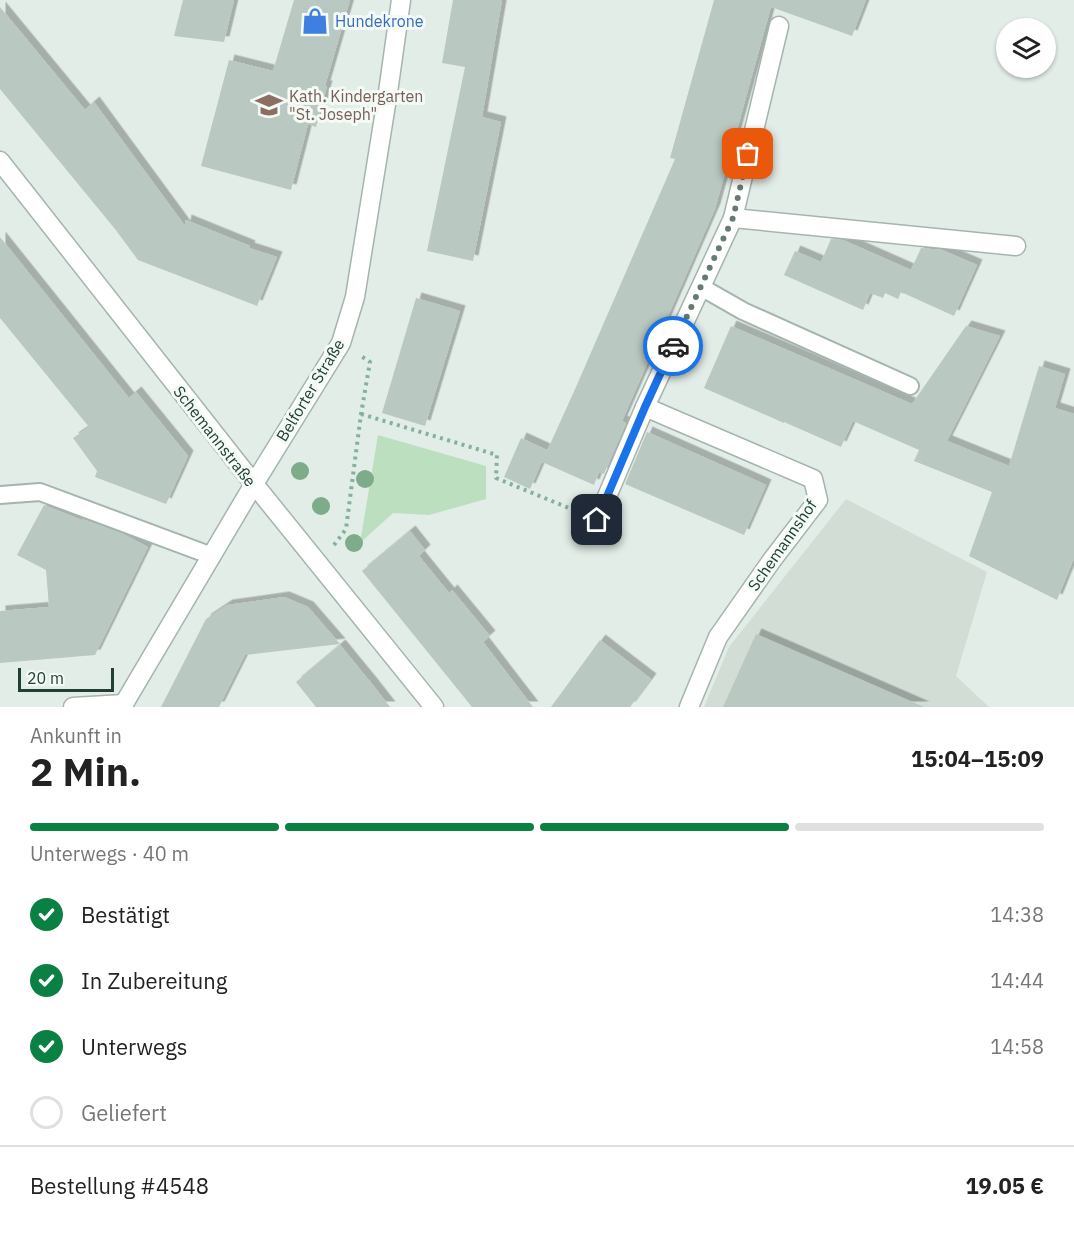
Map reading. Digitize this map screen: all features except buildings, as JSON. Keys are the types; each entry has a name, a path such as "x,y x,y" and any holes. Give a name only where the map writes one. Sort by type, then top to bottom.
{"street":[{"name":"Belforter Straße","path":"123,705 341,343 355,297 401,0"},
{"path":"597,520 645,407 733,218 779,26"},
{"name":"Schemannstraße","path":"0,161 254,484 434,707"},
{"path":"733,218 1016,246"},
{"name":"Schemannshof","path":"645,407 813,479 818,500 718,636 689,707"},
{"path":"73,707 123,705"}],"lane":[{"path":"701,287 743,311 909,386"},
{"path":"0,495 40,492 212,556"}],"path":[{"path":"318,564 346,529 370,362 341,343"},
{"path":"361,414 497,455 496,478 597,520"}],"shaded area":[{"path":"846,499 987,572 956,676 989,707 704,707 729,647"}],"green space":[{"path":"378,435 486,466 486,499 429,515 393,513 360,543"}],"way so far":[{"path":"673,346 733,218 748,154"}],"place":[{"name":"Hundekrone","path":"315,21"},
{"name":"Kath. Kindergarten \"St. Joseph\"","path":"269,105"}],"route":[{"path":"597,520 673,346"}]}
